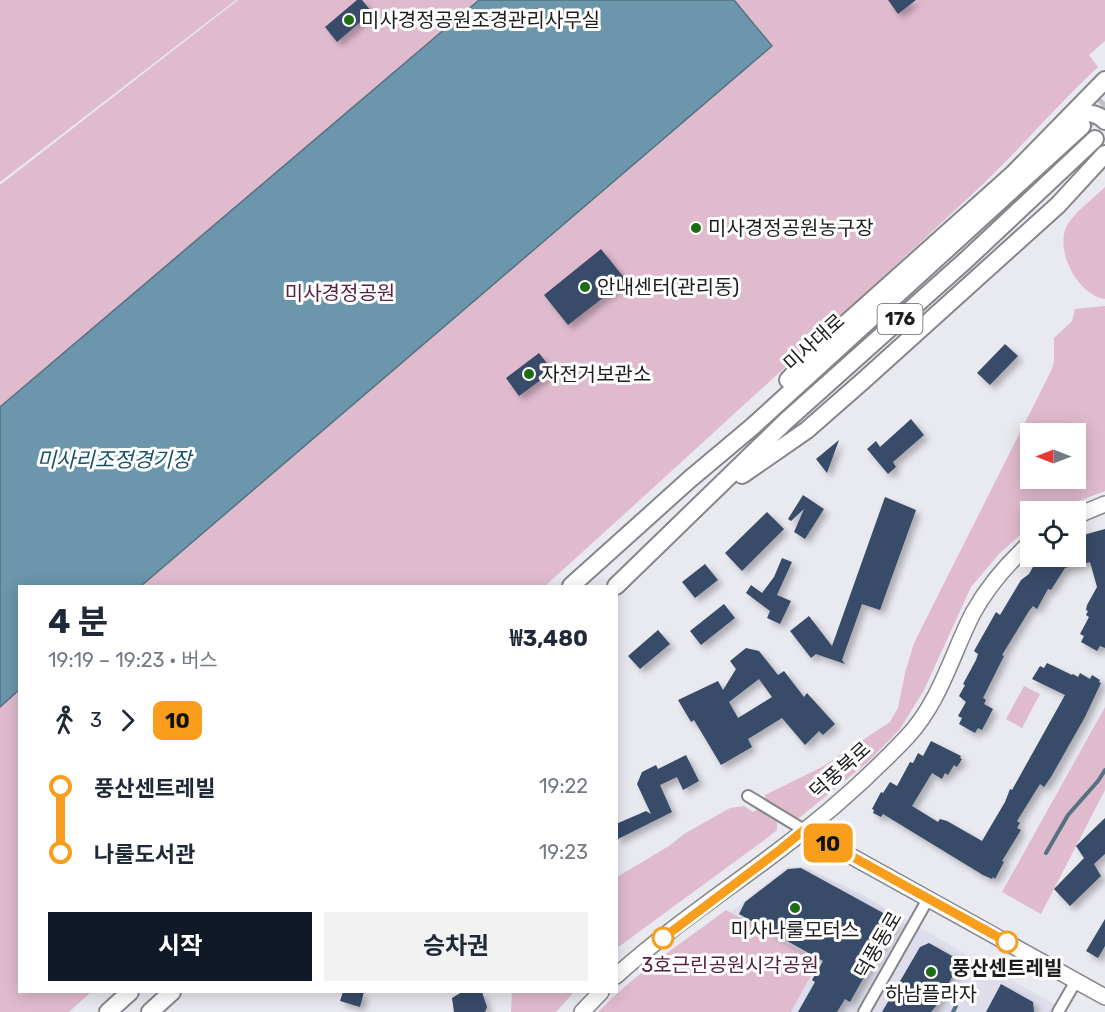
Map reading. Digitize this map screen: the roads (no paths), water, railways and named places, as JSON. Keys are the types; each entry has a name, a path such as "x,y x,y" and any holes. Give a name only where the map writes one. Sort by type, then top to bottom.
{"main road":[{"path":"1076,122 1105,80"},
{"path":"572,585 690,479 729,432 791,377 814,352 1013,174 1088,112 1098,114 1105,121"},
{"name":"미사대로","path":"617,585 786,421 966,260 1095,139"},
{"path":"707,499 807,430 1058,205 1105,154"},
{"path":"108,1012 129,993"},
{"path":"150,1012 171,993"}],"street":[{"path":"1086,512 1105,504"},
{"name":"덕풍북로","path":"618,974 645,951 827,812 909,735 938,695 974,612 990,585 1020,554"},
{"path":"748,796 804,830"},
{"name":"덕풍동로","path":"804,830 1105,997"},
{"name":"덕풍동로","path":"864,1012 928,899"},
{"path":"1058,1012 1076,981"},
{"path":"582,1012 600,993"}],"water":[{"name":"미사리조정경기장","path":"479,0 734,0 772,46 142,585 18,585 18,691 0,707 0,407"}],"waterway":[{"path":"1046,853 1068,815 1105,770"},
{"path":"960,1000 965,990"},
{"path":"953,1012 956,1006"}],"tunnel":[{"path":"1085,123 1105,102"}],"place":[{"name":"미사경정공원조경관리사무실","path":"349,20"},
{"name":"미사경정공원농구장","path":"696,228"},
{"name":"안내센터(관리동)","path":"585,287"},
{"name":"자전거보관소","path":"529,374"},
{"name":"미사나룰모터스","path":"795,908"},
{"name":"풍산센트레빌","path":"1007,942"},
{"name":"하남플라자","path":"931,972"}],"park label":[{"name":"미사경정공원","path":"340,293"},
{"name":"3호근린공원시각공원","path":"730,965"}]}
